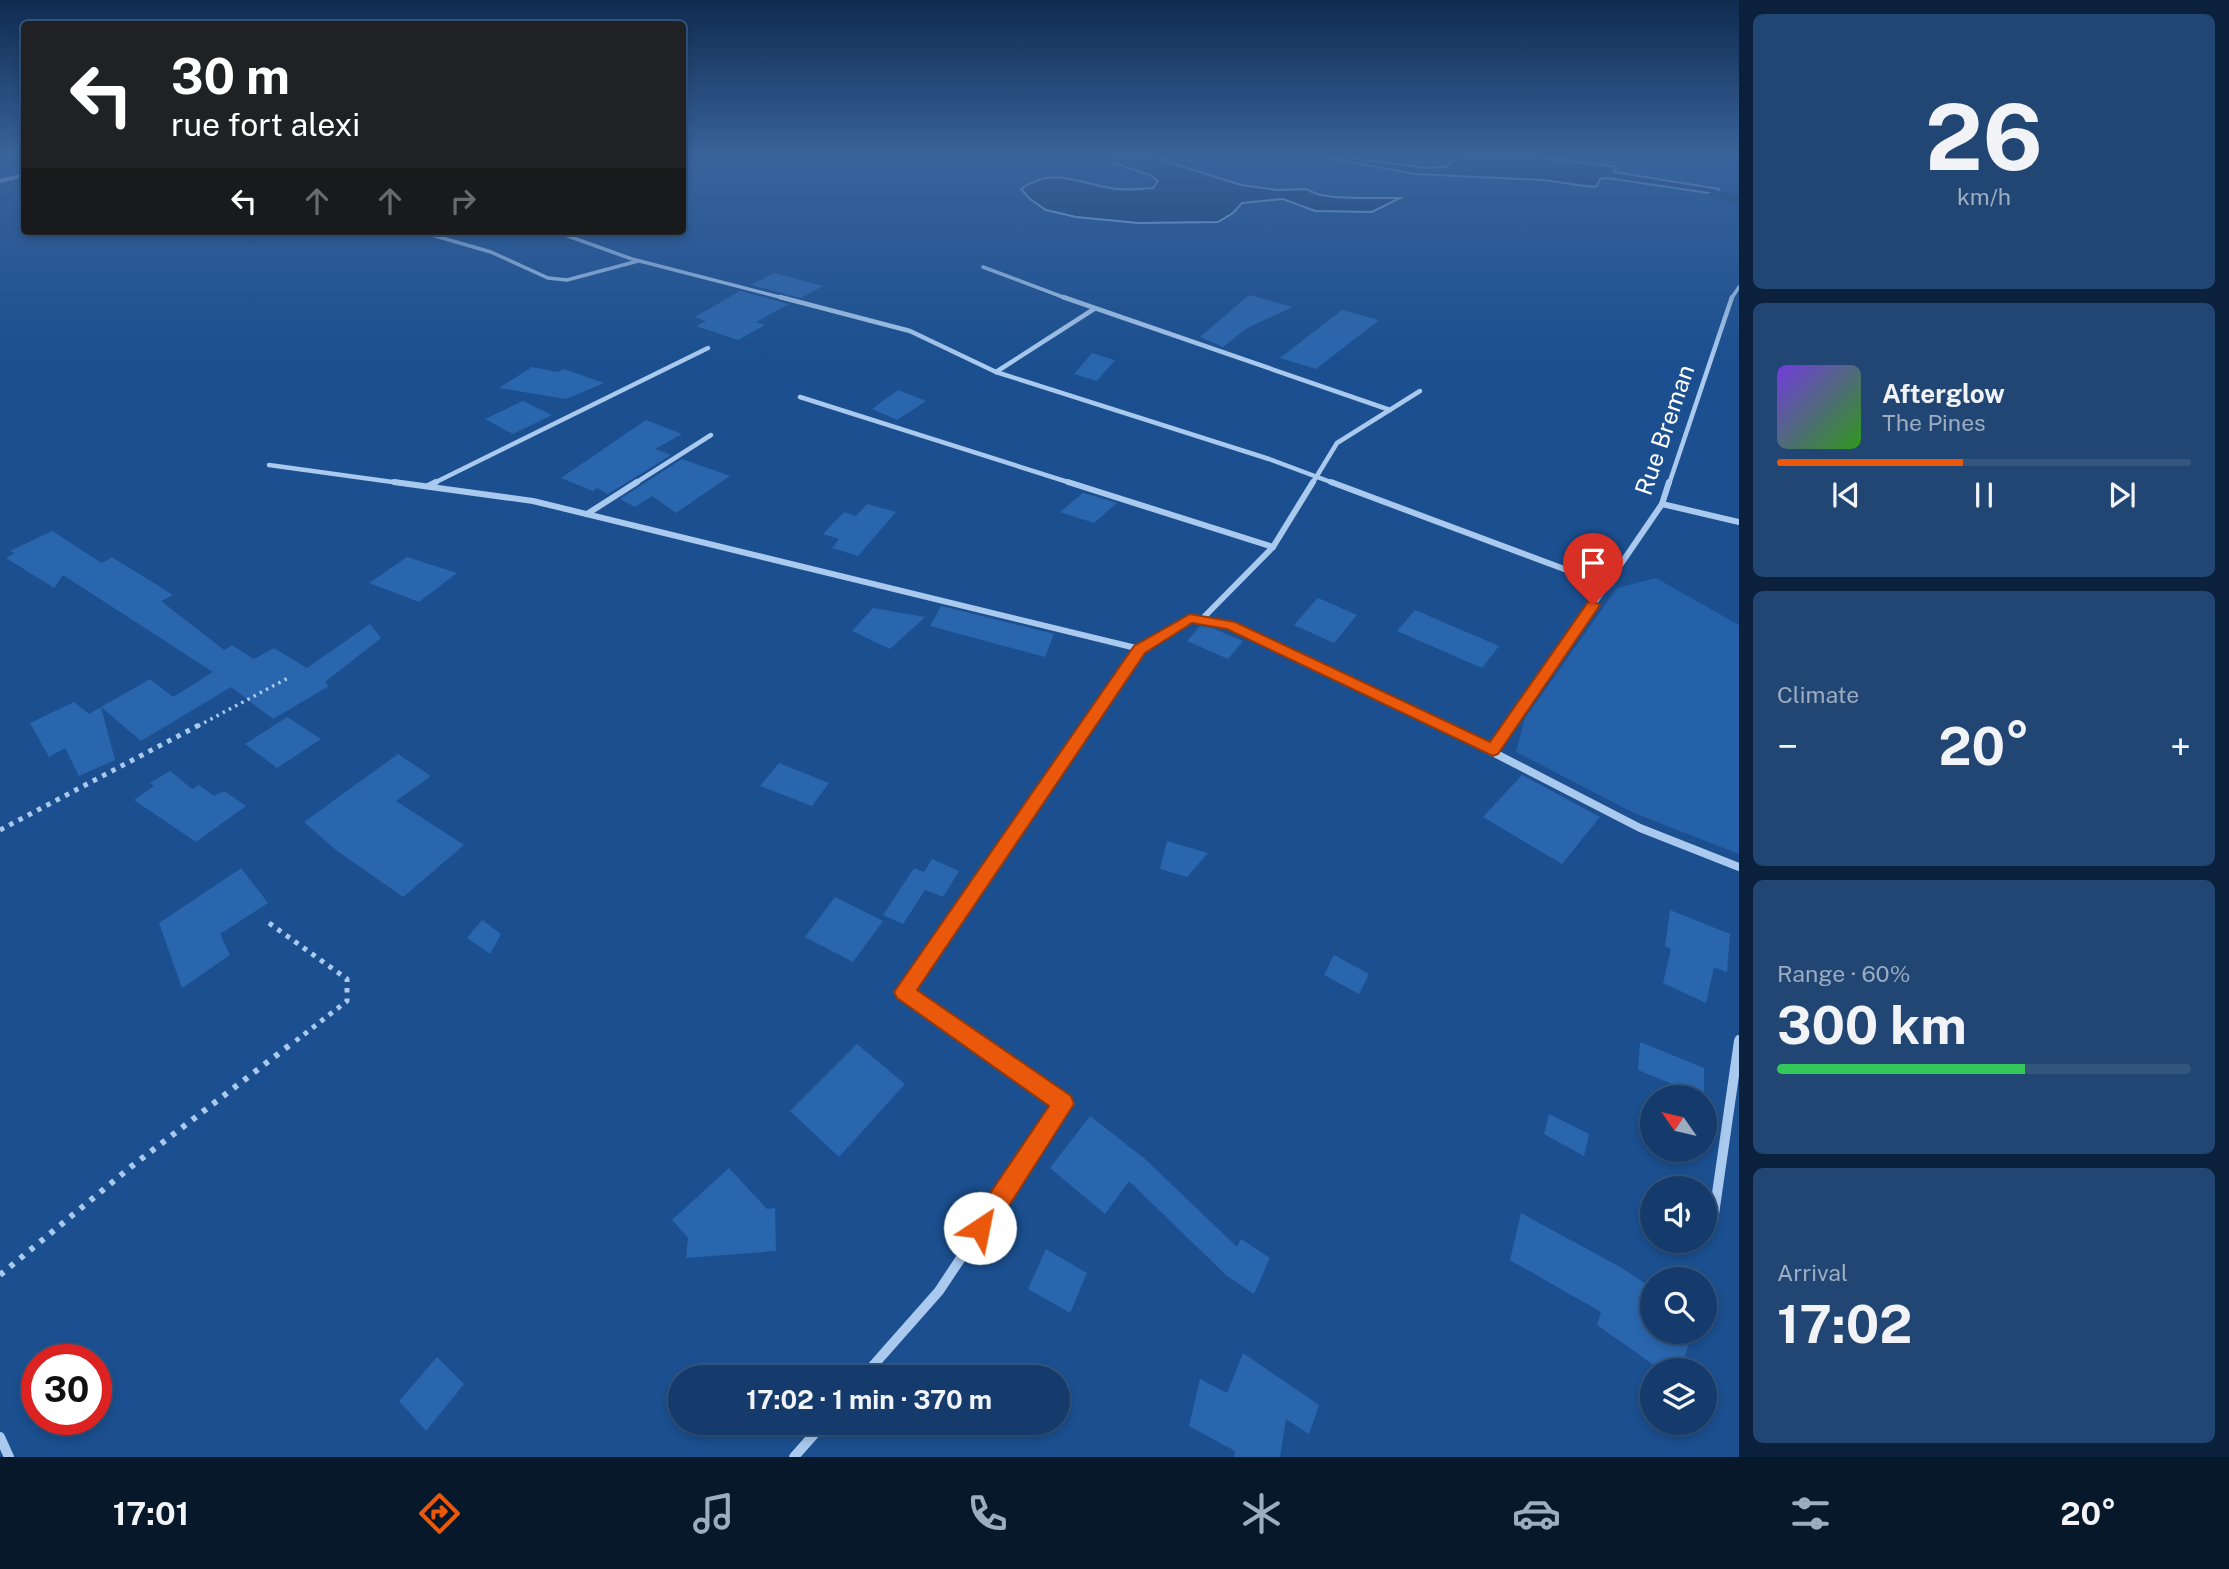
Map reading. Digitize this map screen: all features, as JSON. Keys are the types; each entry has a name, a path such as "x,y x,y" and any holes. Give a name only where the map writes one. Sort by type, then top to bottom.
{"street":[{"path":"432,235 491,252 548,278 568,281 639,261"},
{"path":"565,235 639,261 910,331 996,372 1316,477 1607,585"},
{"path":"983,267 1094,309 1390,410"},
{"name":"Rue Breman","path":"1493,750 1662,504 1734,291 1739,287"},
{"path":"996,372 1094,309"},
{"path":"428,487 708,348"},
{"path":"1201,620 1273,547 1338,443 1420,391"},
{"path":"800,397 1273,547"},
{"path":"587,514 711,435"},
{"path":"268,465 533,501 1140,649"},
{"path":"1662,504 1739,522"},
{"path":"874,1365 939,1291 1063,1104 904,992 1140,649 1190,618 1230,625 1493,750 1640,828 1739,867"},
{"path":"1717,1193 1739,1039"},
{"path":"794,1457 813,1435"},
{"path":"0,1437 9,1457"}],"path":[{"path":"0,830 288,678"},
{"path":"0,1275 132,1166 347,1001 346,979 269,923"}],"shaded area":[{"path":"1656,578 1739,625 1739,854 1634,813 1516,752 1525,718 1617,588"}],"building":[{"path":"774,273 823,286 801,298 751,285"},
{"path":"740,291 789,304 756,322 765,325 738,340 696,326 706,321 695,317"},
{"path":"1249,295 1293,307 1247,328 1223,347 1200,337"},
{"path":"1342,310 1379,320 1316,369 1280,358"},
{"path":"1092,353 1115,360 1097,381 1074,374"},
{"path":"532,367 558,372 564,369 604,383 566,399 499,388"},
{"path":"898,390 926,401 897,420 872,409"},
{"path":"523,401 552,415 513,434 485,419"},
{"path":"646,420 682,434 655,449 671,455 608,494 597,488 593,491 561,478"},
{"path":"682,459 730,476 676,513 652,496 635,507 620,499"},
{"path":"1083,493 1117,503 1094,523 1060,512"},
{"path":"867,504 896,512 858,556 832,548 839,539 823,534 844,512 856,516"},
{"path":"52,531 102,563 112,557 173,595 161,601 224,650 232,645 254,659 274,648 307,668 370,624 381,638 325,682 329,686 273,719 231,687 141,741 101,707 150,679 173,697 213,672 63,575 54,588 6,558 15,553 10,551"},
{"path":"407,557 457,573 419,602 369,583"},
{"path":"1318,598 1357,615 1334,643 1294,625"},
{"path":"941,606 1054,634 1045,657 930,626"},
{"path":"873,608 925,617 890,649 852,631"},
{"path":"1415,610 1499,646 1482,668 1397,631"},
{"path":"1200,626 1243,641 1228,659 1187,641"},
{"path":"74,702 89,714 101,707 115,760 79,776 65,748 49,757 30,723"},
{"path":"287,717 321,739 277,768 245,744"},
{"path":"398,754 431,776 396,801 464,845 403,897 336,850 304,822"},
{"path":"779,763 829,783 812,806 760,786"},
{"path":"170,771 192,789 199,785 214,796 224,791 246,806 196,842 134,800 154,786 150,783"},
{"path":"1522,775 1600,817 1562,864 1483,817"},
{"path":"1167,841 1208,853 1187,877 1160,869"},
{"path":"932,859 959,871 943,897 925,890 903,924 883,915 914,868 924,872"},
{"path":"241,868 268,903 220,934 230,955 182,988 159,923"},
{"path":"835,897 883,921 853,962 805,937"},
{"path":"1670,910 1730,934 1727,972 1714,967 1706,1003 1663,983 1671,949 1665,946"},
{"path":"482,920 501,934 490,954 467,938"},
{"path":"1334,955 1369,974 1359,994 1324,975"},
{"path":"1640,1042 1704,1068 1704,1085 1675,1085 1638,1070"},
{"path":"857,1044 905,1084 839,1157 790,1111"},
{"path":"1549,1114 1589,1134 1584,1156 1544,1134"},
{"path":"1090,1116 1145,1159 1237,1247 1241,1239 1270,1258 1254,1294 1227,1276 1129,1181 1105,1214 1050,1168"},
{"path":"729,1168 767,1209 775,1208 776,1251 686,1258 688,1238 672,1220"},
{"path":"1521,1213 1640,1280 1640,1344 1689,1344 1684,1358 1644,1358 1597,1325 1601,1312 1510,1260"},
{"path":"1046,1249 1087,1273 1070,1313 1028,1289"},
{"path":"1243,1353 1319,1405 1309,1434 1286,1419 1280,1457 1234,1457 1235,1451 1189,1426 1200,1379 1227,1393"},
{"path":"437,1357 464,1384 426,1431 399,1401"}],"route":[{"path":"980,1228 1063,1104 904,992 1140,649 1190,618 1230,625 1493,750 1593,605"}]}
